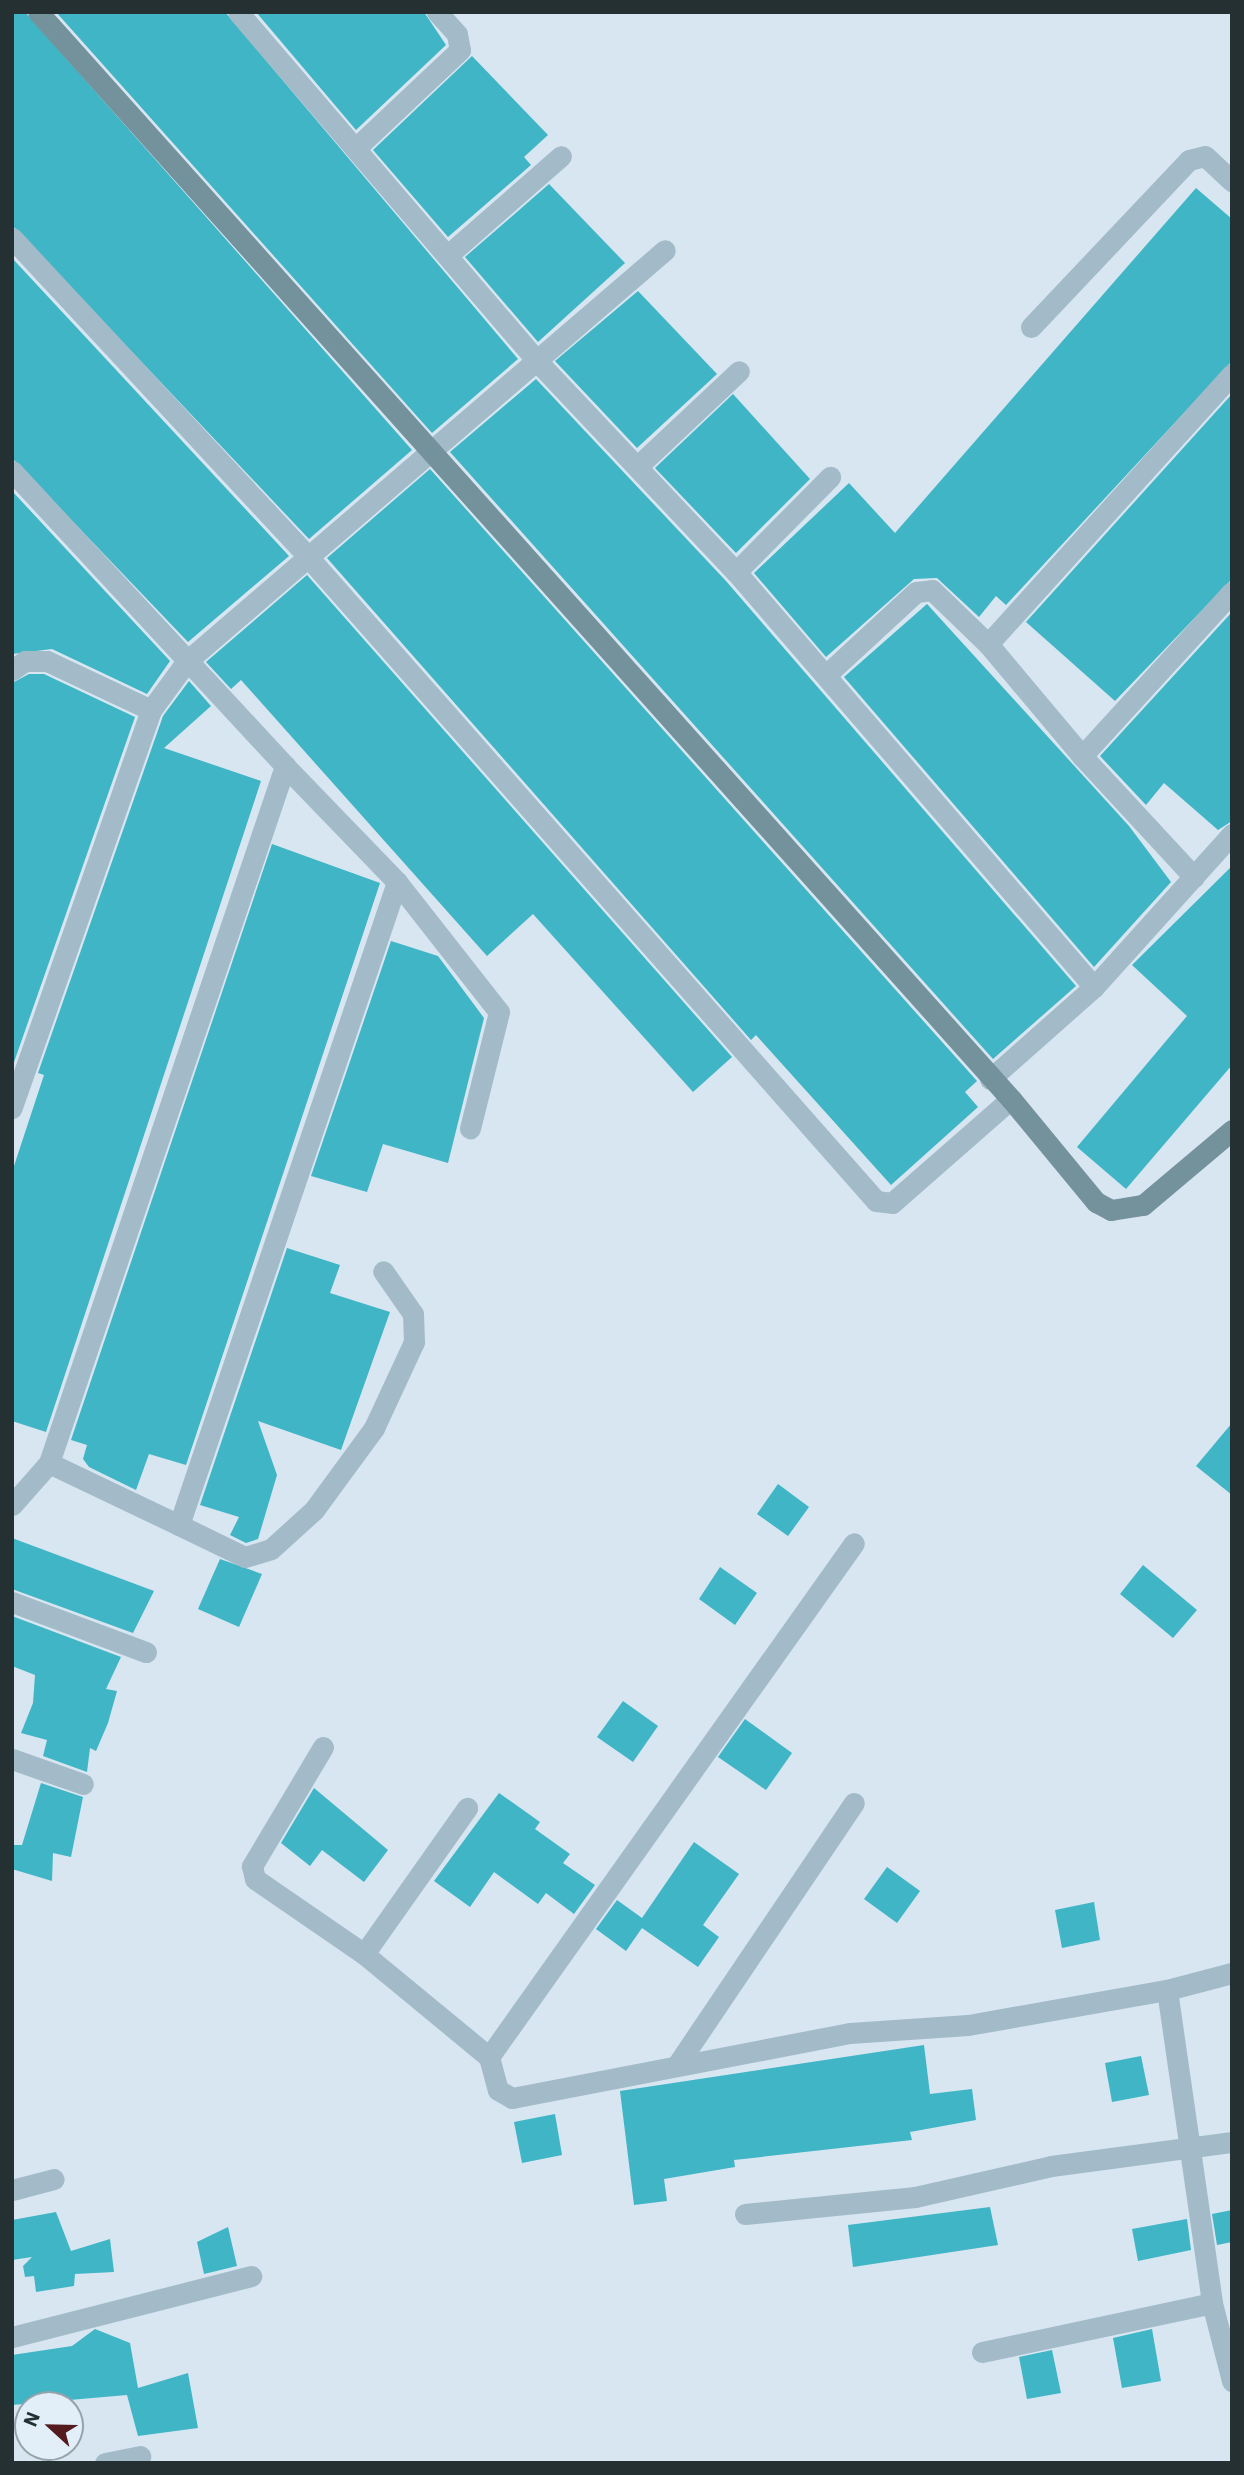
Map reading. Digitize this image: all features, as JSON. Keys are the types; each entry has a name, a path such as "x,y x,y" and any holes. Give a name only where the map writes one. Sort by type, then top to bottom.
{"street":[{"path":"38,12 430,457 990,1079 1011,1099 1096,1202 1111,1210 1143,1205 1232,1130"},
{"path":"237,12 358,146 536,360 639,465 736,572 1094,987"},
{"path":"358,146 460,50 457,34 437,12"},
{"path":"448,255 561,156"},
{"path":"1031,327 1189,160 1205,156 1232,181"},
{"path":"12,237 309,558 876,1201 892,1203 1011,1099"},
{"path":"12,1108 151,710 187,661 430,457 536,360 665,250"},
{"path":"639,465 738,371"},
{"path":"988,643 1232,374"},
{"path":"12,471 285,766 397,882 499,1012 470,1128"},
{"path":"736,572 830,478"},
{"path":"826,675 924,589 988,643 1082,756 1194,877"},
{"path":"1082,756 1232,592"},
{"path":"12,670 25,661 47,661 151,710"},
{"path":"12,1505 50,1463 285,766"},
{"path":"990,1079 1094,987 1232,834"},
{"path":"179,1525 397,882"},
{"path":"50,1463 245,1557 271,1549 314,1510 374,1428 414,1342 412,1314 383,1270"},
{"path":"489,2057 854,1543"},
{"path":"12,1602 146,1652"},
{"path":"323,1747 252,1873 364,1954 489,2057 498,2090 512,2098 850,2033 968,2025 1167,1990 1232,1973"},
{"path":"12,1759 83,1784"},
{"path":"677,2065 854,1803"},
{"path":"364,1954 467,1808"},
{"path":"1167,1990 1212,2303 1232,2381"},
{"path":"745,2214 915,2197 1051,2166 1188,2150 1232,2141"},
{"path":"12,2189 54,2179"},
{"path":"12,2337 251,2276"},
{"path":"982,2352 1212,2303"},
{"path":"105,2463 140,2456"}],"building":[{"path":"12,12 25,12 412,450 309,539 12,225"},
{"path":"56,12 225,12 518,359 432,433"},
{"path":"256,12 424,12 446,45 356,130"},
{"path":"472,56 548,135 524,157 531,165 448,237 373,150"},
{"path":"549,184 625,263 538,342 465,257"},
{"path":"1196,188 1232,219 1232,361 1006,605 996,596 979,617 937,578 914,579 826,657 754,573 849,483 895,533"},
{"path":"12,258 289,556 188,642 12,458"},
{"path":"638,291 717,374 637,448 555,361"},
{"path":"536,379 726,581 1076,986 993,1059 450,452"},
{"path":"733,394 810,479 736,553 655,468"},
{"path":"1232,394 1232,579 1115,701 1026,622"},
{"path":"430,469 977,1081 965,1092 978,1107 891,1185 756,1035 751,1040 327,558"},
{"path":"12,491 170,661 147,694 52,649 12,654"},
{"path":"307,575 732,1057 693,1092 533,914 487,956 241,680 231,689 206,662"},
{"path":"927,604 1129,826 1171,882 1094,967 844,677"},
{"path":"1232,612 1232,821 1218,830 1164,783 1146,805 1100,756"},
{"path":"29,674 44,674 135,717 13,1065 12,683"},
{"path":"189,681 211,706 164,748 261,781 46,1432 12,1421 12,1172 44,1075 38,1073 163,716"},
{"path":"272,844 380,883 186,1465 149,1454 136,1490 89,1467 83,1459 87,1445 71,1440"},
{"path":"1232,866 1232,1065 1126,1189 1077,1147 1187,1016 1132,965"},
{"path":"391,941 438,956 484,1018 448,1163 383,1144 367,1192 311,1176"},
{"path":"287,1248 340,1265 330,1293 390,1312 341,1450 258,1421 277,1475 258,1539 246,1543 230,1535 239,1517 200,1505"},
{"path":"1232,1423 1232,1495 1196,1466"},
{"path":"778,1484 809,1507 788,1536 757,1514"},
{"path":"12,1538 154,1591 133,1633 12,1589"},
{"path":"220,1559 262,1574 239,1627 198,1609"},
{"path":"1143,1565 1197,1610 1173,1638 1120,1594"},
{"path":"720,1567 757,1593 735,1625 699,1599"},
{"path":"12,1616 121,1657 106,1689 117,1691 108,1723 96,1751 90,1748 87,1772 43,1756 47,1740 21,1733 33,1703 35,1675 12,1666"},
{"path":"623,1701 658,1726 633,1762 597,1737"},
{"path":"745,1719 792,1753 766,1790 718,1757"},
{"path":"41,1783 83,1797 71,1857 53,1853 52,1881 12,1869 12,1845 22,1845"},
{"path":"314,1788 388,1850 364,1882 322,1850 310,1866 281,1843"},
{"path":"499,1793 540,1822 535,1829 570,1854 563,1863 595,1885 574,1914 546,1893 538,1904 494,1872 470,1907 434,1881"},
{"path":"694,1842 739,1874 703,1925 719,1937 698,1967 642,1928 626,1951 596,1929 617,1900 642,1918"},
{"path":"887,1867 920,1891 897,1923 864,1899"},
{"path":"1094,1902 1100,1940 1062,1948 1055,1910"},
{"path":"924,2045 930,2094 972,2089 976,2120 910,2132 912,2140 734,2160 735,2167 664,2179 667,2201 634,2205 620,2091"},
{"path":"1141,2056 1149,2095 1112,2102 1105,2063"},
{"path":"555,2114 562,2155 522,2163 514,2122"},
{"path":"990,2207 998,2245 853,2267 848,2225"},
{"path":"1232,2210 1232,2242 1217,2245 1212,2214"},
{"path":"56,2212 71,2251 110,2239 114,2272 75,2274 74,2286 36,2292 34,2276 25,2277 23,2266 32,2257 12,2260 12,2220"},
{"path":"1187,2219 1191,2250 1138,2261 1132,2229"},
{"path":"228,2227 237,2266 204,2274 197,2242"},
{"path":"95,2329 130,2343 138,2388 188,2373 198,2428 138,2436 127,2395 84,2399 84,2391 14,2391 12,2405 12,2355 72,2346"},
{"path":"1152,2329 1161,2381 1122,2388 1113,2338"},
{"path":"1052,2350 1061,2393 1027,2399 1019,2357"}]}
